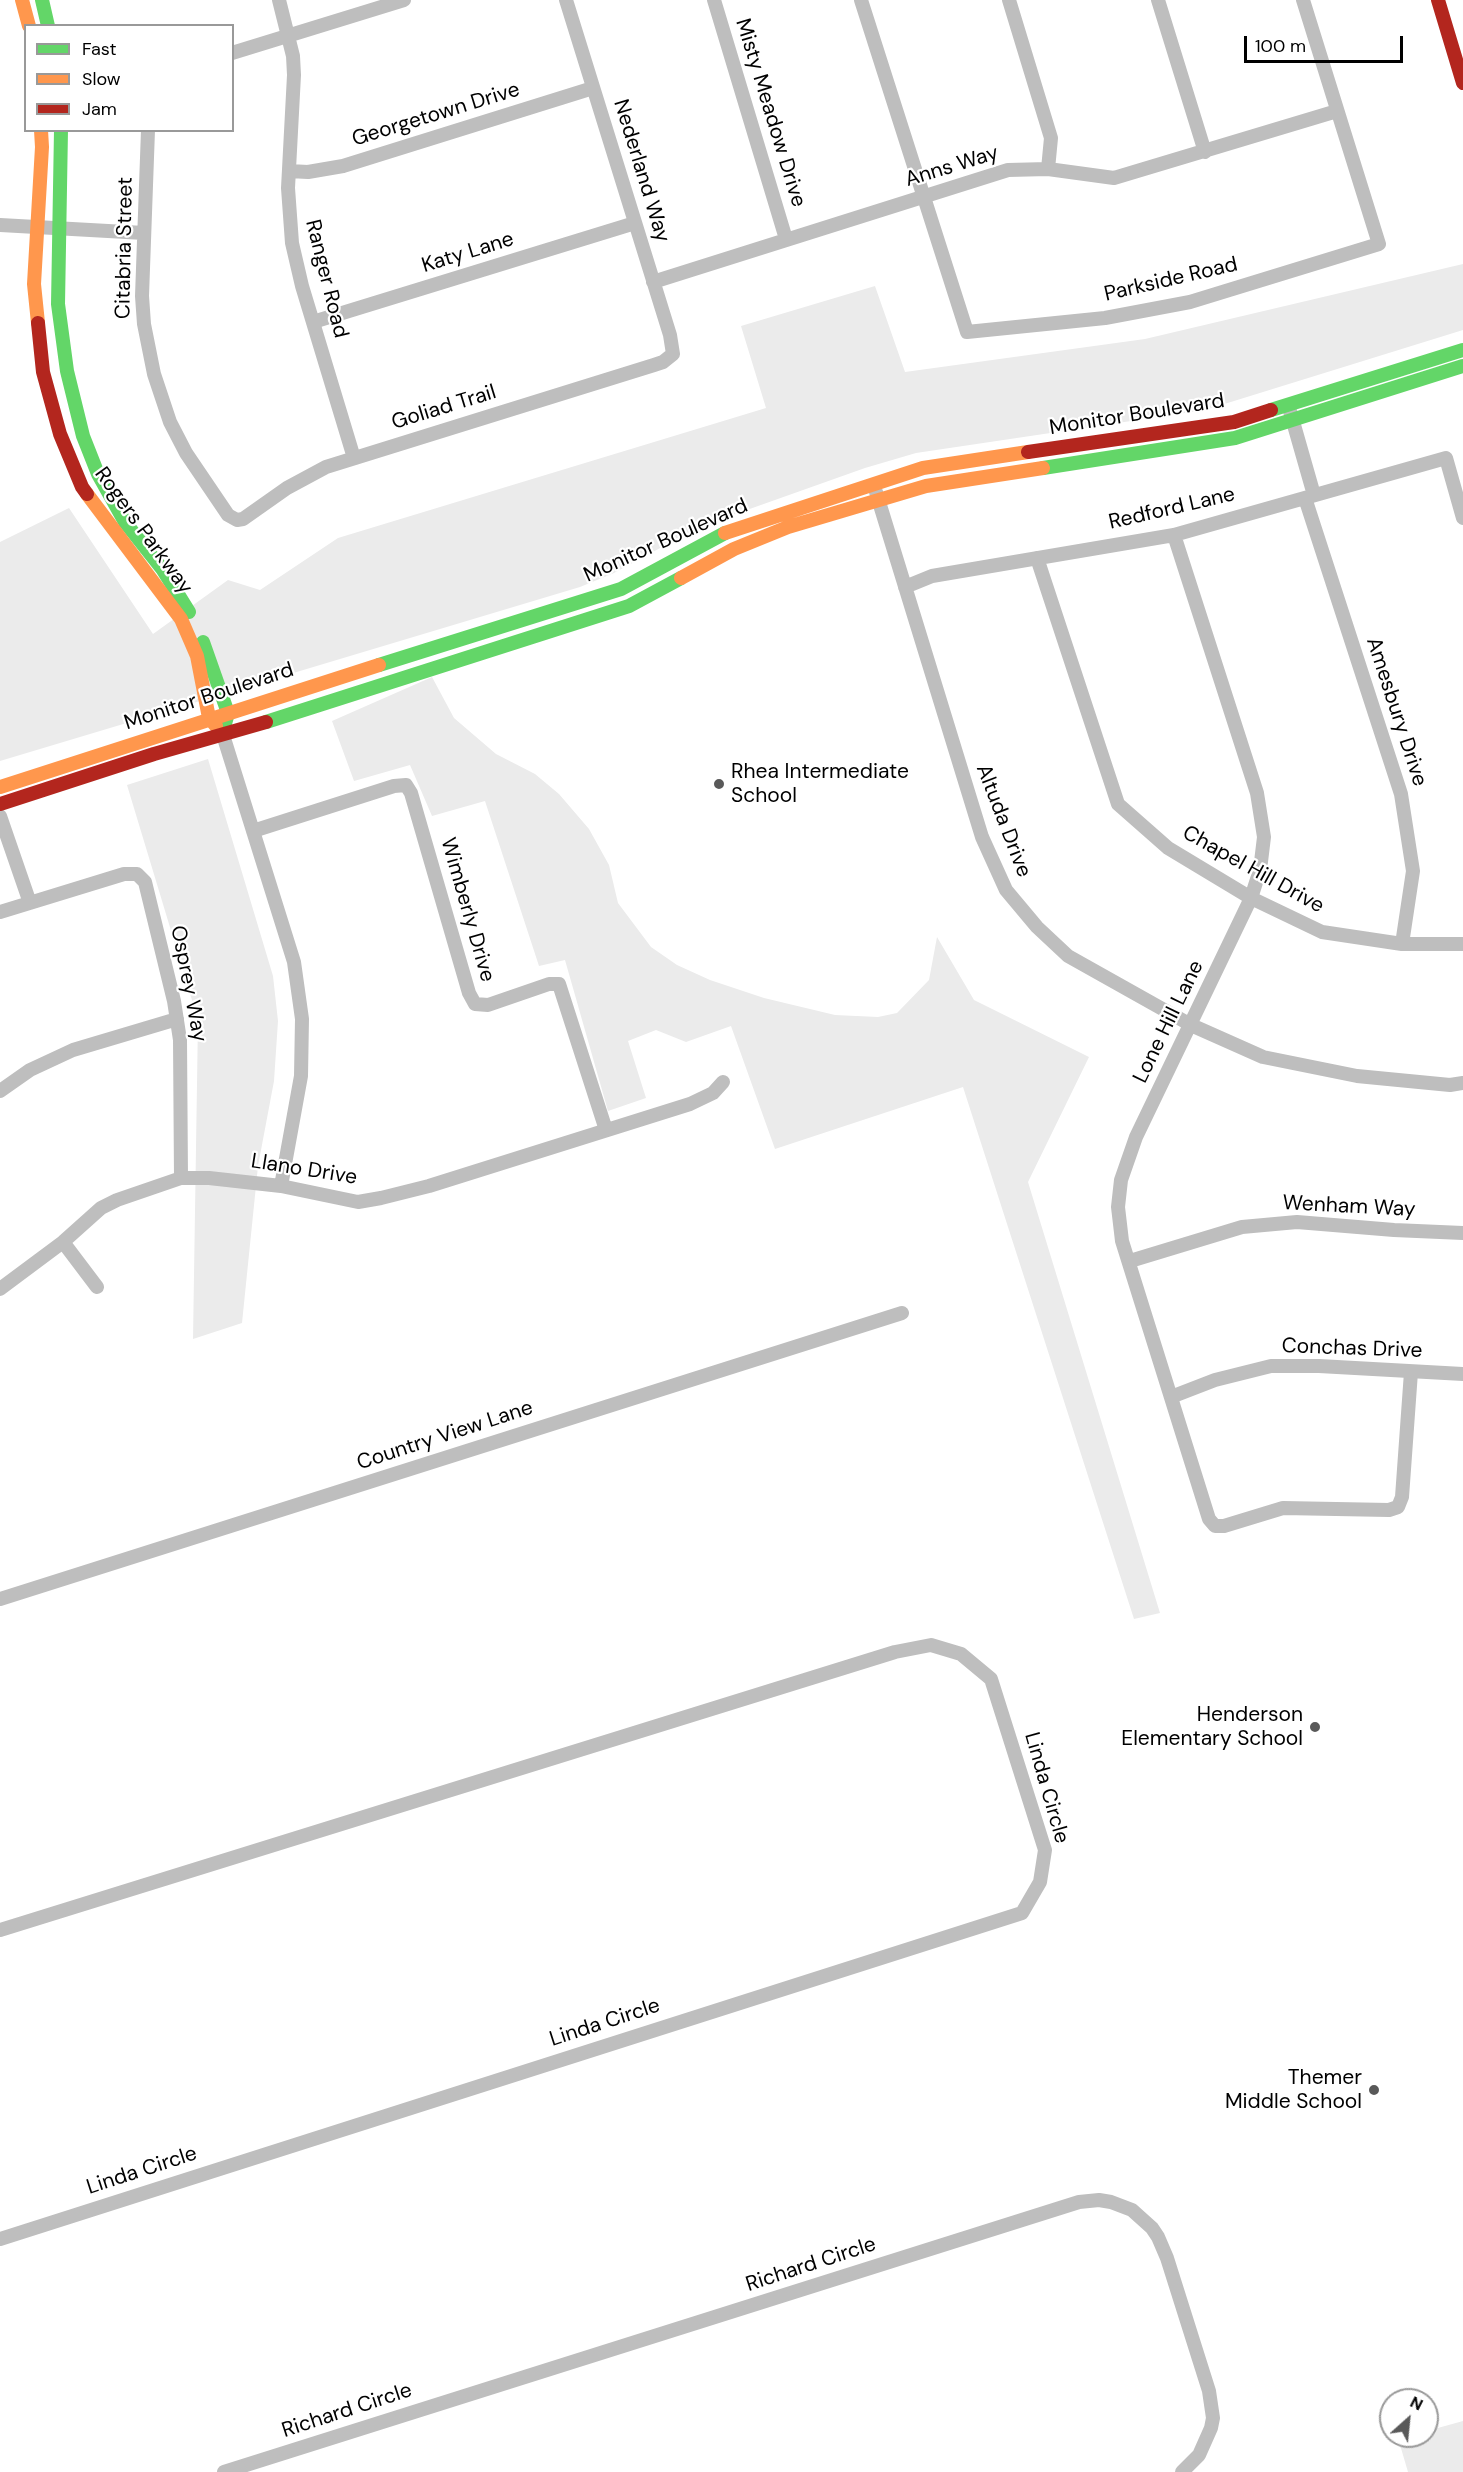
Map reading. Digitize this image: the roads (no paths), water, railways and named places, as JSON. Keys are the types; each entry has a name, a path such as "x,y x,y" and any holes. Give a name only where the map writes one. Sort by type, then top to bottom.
{"street":[{"path":"22,0 28,24"},
{"path":"42,0 48,24"},
{"name":"Ranger Road","path":"279,0 289,36 294,75 288,204 292,243 354,458"},
{"path":"234,52 404,0"},
{"name":"Nederland Way","path":"566,0 673,354"},
{"name":"Misty Meadow Drive","path":"714,0 786,239"},
{"path":"861,0 923,198"},
{"path":"1009,0 1051,138 1048,169"},
{"path":"1158,0 1205,152"},
{"path":"1303,0 1337,111"},
{"path":"1438,0 1463,81"},
{"name":"Georgetown Drive","path":"289,171 308,172 344,166 593,88"},
{"name":"Anns Way","path":"653,282 1008,170 1048,169 1114,178 1337,111"},
{"name":"Parkside Road","path":"923,198 967,333 1105,318 1190,302 1379,244 1337,111"},
{"name":"Rogers Parkway","path":"40,132 42,147 34,284 42,360 60,434 82,487 155,582 181,620 197,656 209,718 223,735 294,962 302,1019 300,1076 281,1186"},
{"name":"Rogers Parkway","path":"61,132 58,304 67,371 83,436 99,474 125,522 163,570 187,607 201,637 228,712 223,735"},
{"name":"Citabria Street","path":"148,132 142,296 150,358 160,395 186,453 228,514 237,520"},
{"name":"Katy Lane","path":"313,322 635,223"},
{"path":"0,225 144,233"},
{"name":"Monitor Boulevard","path":"0,787 209,718 621,589 722,534 923,468 1234,422 1463,350"},
{"name":"Goliad Trail","path":"237,520 243,519 310,475 354,458 654,365 663,362 673,354"},
{"name":"Monitor Boulevard","path":"0,804 629,606 745,545 788,527 878,500 926,486 1235,438 1463,366"},
{"name":"Amesbury Drive","path":"1288,405 1310,496 1401,794 1413,871 1401,944"},
{"name":"Redford Lane","path":"905,587 932,576 1174,535 1446,458 1463,518"},
{"name":"Altuda Drive","path":"873,484 982,837 1006,890 1037,927 1068,956 1191,1025 1263,1057 1357,1076 1450,1085 1463,1083"},
{"name":"Lone Hill Lane","path":"1174,535 1257,793 1264,837 1260,870 1251,898 1136,1137 1121,1180 1118,1207 1122,1241 1207,1512 1215,1527 1283,1508 1389,1510 1398,1507 1402,1497 1411,1372"},
{"name":"Chapel Hill Drive","path":"1036,558 1118,804 1168,848 1251,898 1322,932 1401,944 1463,944"},
{"name":"Wimberly Drive","path":"253,831 394,786 406,785 411,793 469,993 475,1004 488,1005 549,984 559,984 606,1130"},
{"path":"0,816 30,903 0,912"},
{"name":"Osprey Way","path":"30,903 124,874 137,874 145,882 180,1040 181,1178"},
{"path":"0,1090 30,1070 73,1050 177,1019"},
{"name":"Llano Drive","path":"0,1289 63,1242 101,1208 117,1200 181,1178 209,1178 281,1186 358,1202 381,1198 429,1186 690,1104 713,1093 723,1082"},
{"name":"Wenham Way","path":"1130,1261 1242,1227 1297,1222 1463,1233"},
{"path":"63,1242 97,1287"},
{"name":"Country View Lane","path":"0,1599 902,1313"},
{"name":"Conchas Drive","path":"1171,1396 1215,1380 1271,1366 1319,1366 1463,1374"},
{"name":"Linda Circle","path":"0,1930 884,1656 931,1645 961,1654 992,1679 1046,1850 1040,1882 1022,1913 0,2239"},
{"name":"Richard Circle","path":"224,2472 1079,2202 1099,2200 1132,2210 1152,2228 1158,2237 1167,2258 1209,2391 1213,2418 1211,2428 1199,2455 1182,2472"}],"place":[{"name":"Rhea Intermediate School","path":"719,784"},
{"name":"Henderson Elementary School","path":"1315,1727"},
{"name":"Themer Middle School","path":"1374,2090"}]}
